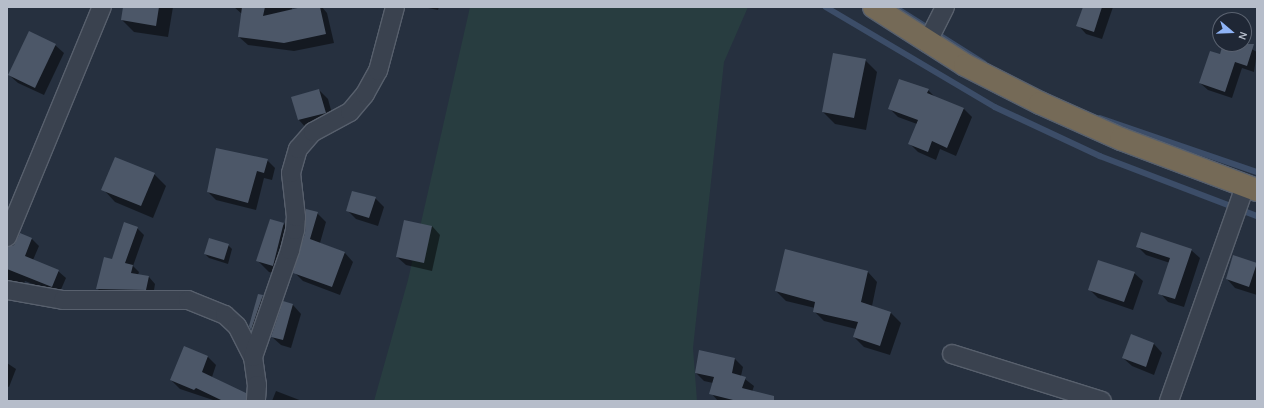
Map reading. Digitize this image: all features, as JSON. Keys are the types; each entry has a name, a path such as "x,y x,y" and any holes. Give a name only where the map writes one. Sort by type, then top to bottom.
{"highway":[{"path":"874,7 927,43 1040,103 1121,139 1251,188"}],"street":[{"path":"7,237 102,7"},
{"path":"253,357 290,250 295,230 296,217 291,173 298,149 313,132 350,112 365,94 378,71 395,7"},
{"path":"927,43 945,7"},
{"path":"1169,401 1251,188"},
{"path":"7,290 63,300 188,300 225,315 237,326 253,357 257,385 256,401"},
{"path":"952,354 1102,401"}],"green space":[{"path":"470,7 748,7 724,62 693,348 697,401 374,401 408,280"}],"building":[{"path":"123,7 159,7 156,26 121,20"},
{"path":"242,7 265,7 263,16 302,7 320,7 326,34 284,43 238,37"},
{"path":"1083,7 1102,7 1094,32 1076,26"},
{"path":"29,31 56,44 35,88 8,75"},
{"path":"1210,51 1220,54 1221,52 1251,52 1247,66 1235,62 1225,92 1199,83"},
{"path":"833,53 866,59 854,118 822,112"},
{"path":"899,79 929,89 927,93 964,108 947,148 932,141 928,152 908,144 918,120 888,109"},
{"path":"319,89 326,113 298,120 291,97"},
{"path":"216,148 268,159 264,173 257,171 248,203 207,192"},
{"path":"115,157 155,173 141,206 101,190"},
{"path":"352,191 376,197 369,218 346,211"},
{"path":"306,209 318,212 310,239 345,252 332,287 293,273 305,233"},
{"path":"270,219 284,223 273,266 256,261"},
{"path":"404,220 432,226 424,263 396,257"},
{"path":"124,222 138,227 125,263 133,265 131,273 149,276 146,290 96,289 104,257 112,259"},
{"path":"1141,232 1192,249 1175,299 1158,294 1170,258 1136,247"},
{"path":"20,233 32,238 25,256 59,270 52,287 7,269 7,247 14,245"},
{"path":"209,238 229,244 224,260 204,254"},
{"path":"785,249 868,271 861,302 891,312 880,346 853,337 858,322 813,312 815,302 775,291"},
{"path":"1233,255 1257,263 1249,287 1226,279"},
{"path":"1098,260 1135,272 1124,302 1088,290"},
{"path":"258,294 263,295 251,330 249,326"},
{"path":"283,301 293,304 283,340 271,337"},
{"path":"1131,334 1154,343 1146,367 1122,358"},
{"path":"184,346 208,356 202,372 246,393 246,401 223,401 196,388 194,390 170,380"},
{"path":"699,350 735,358 732,373 746,377 742,388 774,396 774,401 737,401 709,394 714,377 695,373"}],"waterway":[{"path":"826,7 995,107 1100,156 1257,216"},
{"path":"895,7 984,63"},
{"path":"1100,118 1257,172"}]}
